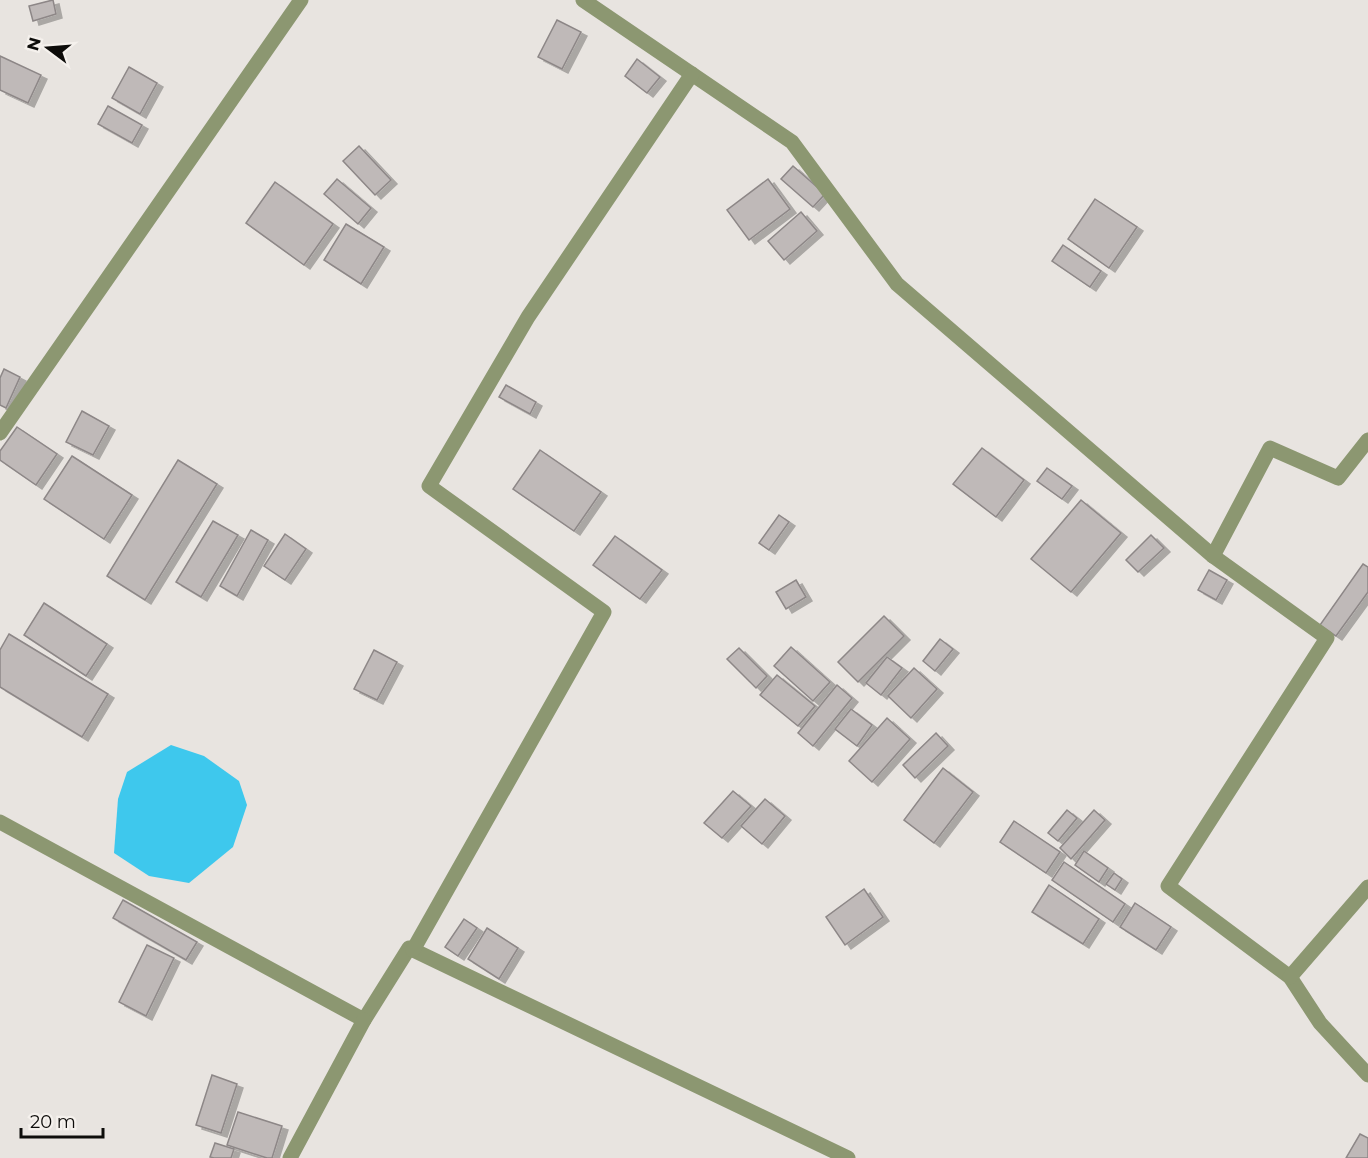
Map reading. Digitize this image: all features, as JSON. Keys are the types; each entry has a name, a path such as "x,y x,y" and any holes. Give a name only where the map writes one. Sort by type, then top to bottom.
{"street":[{"path":"0,433 301,0"},
{"path":"583,0 792,142 897,284 1213,556 1327,638 1168,886 1290,977 1320,1023 1368,1074"},
{"path":"413,950 604,612 429,486 528,317 692,74"},
{"path":"1213,556 1270,448 1338,478 1368,440"},
{"path":"0,822 364,1020"},
{"path":"1290,977 1368,887"},
{"path":"290,1158 364,1020 409,948 848,1158"}],"water":[{"path":"171,745 204,756 239,781 247,805 233,847 189,883 149,876 114,853 118,799 127,772"}],"building":[{"path":"53,0 56,14 33,21 29,6"},
{"path":"557,20 581,32 562,69 538,57"},
{"path":"0,56 41,75 28,103 0,90"},
{"path":"637,59 660,77 647,93 625,76"},
{"path":"129,67 157,83 140,114 112,98"},
{"path":"108,106 142,125 132,143 98,124"},
{"path":"359,146 391,180 375,195 343,161"},
{"path":"793,166 825,194 813,207 781,179"},
{"path":"337,179 371,208 358,224 324,194"},
{"path":"768,179 790,209 749,240 727,210"},
{"path":"275,182 333,224 304,265 246,223"},
{"path":"1095,199 1137,227 1109,268 1068,239"},
{"path":"801,212 817,231 784,260 768,241"},
{"path":"346,224 384,247 361,284 324,260"},
{"path":"1063,245 1101,271 1090,287 1052,261"},
{"path":"4,369 20,377 6,408 0,405 0,378"},
{"path":"506,385 536,402 530,414 499,397"},
{"path":"82,411 109,426 93,455 66,442"},
{"path":"17,427 57,454 36,485 0,460 0,451"},
{"path":"982,448 1024,480 996,517 953,484"},
{"path":"540,450 601,492 574,531 513,489"},
{"path":"72,456 132,495 104,539 44,499"},
{"path":"178,460 217,484 145,600 107,576"},
{"path":"1047,468 1072,486 1062,499 1037,481"},
{"path":"1081,500 1121,533 1071,592 1031,559"},
{"path":"779,515 789,522 769,550 759,543"},
{"path":"213,521 238,535 201,597 176,582"},
{"path":"251,530 268,540 237,596 220,586"},
{"path":"285,534 306,549 285,580 264,566"},
{"path":"1151,535 1164,548 1138,572 1126,560"},
{"path":"615,536 662,570 640,599 593,565"},
{"path":"1363,564 1368,567 1368,592 1336,636 1320,625"},
{"path":"1209,570 1227,580 1216,600 1198,590"},
{"path":"796,580 806,597 786,609 776,592"},
{"path":"44,603 107,644 86,676 24,635"},
{"path":"884,616 904,636 858,682 838,662"},
{"path":"9,634 108,694 82,737 0,687 0,650"},
{"path":"940,639 953,649 935,671 923,661"},
{"path":"791,647 830,682 813,701 774,666"},
{"path":"739,648 767,676 756,688 727,659"},
{"path":"374,650 397,662 377,700 354,689"},
{"path":"887,657 902,668 881,695 866,683"},
{"path":"914,668 937,689 911,718 888,696"},
{"path":"777,675 815,706 798,726 760,695"},
{"path":"837,685 852,698 813,746 798,733"},
{"path":"851,709 872,725 857,746 835,729"},
{"path":"887,718 910,739 872,782 849,761"},
{"path":"936,733 948,746 915,778 903,765"},
{"path":"943,768 973,792 934,843 904,820"},
{"path":"733,791 751,806 722,838 704,823"},
{"path":"765,799 785,816 762,844 741,826"},
{"path":"1067,810 1077,818 1058,841 1048,833"},
{"path":"1094,810 1105,820 1071,859 1060,848"},
{"path":"1014,821 1060,852 1046,873 1000,842"},
{"path":"1084,851 1108,868 1099,882 1075,865"},
{"path":"1064,862 1125,904 1113,922 1052,880"},
{"path":"1114,873 1122,879 1115,890 1106,884"},
{"path":"1049,885 1099,919 1083,944 1032,912"},
{"path":"864,889 883,917 845,945 826,917"},
{"path":"123,900 197,942 186,960 113,918"},
{"path":"1135,903 1171,927 1156,950 1120,927"},
{"path":"464,919 477,928 458,956 445,947"},
{"path":"487,928 518,948 499,979 468,959"},
{"path":"147,945 174,958 146,1016 119,1002"},
{"path":"212,1075 237,1084 221,1133 196,1125"},
{"path":"238,1112 282,1126 272,1158 227,1145"},
{"path":"1360,1134 1368,1138 1368,1158 1346,1158"},
{"path":"215,1143 234,1149 231,1158 210,1157"}]}
